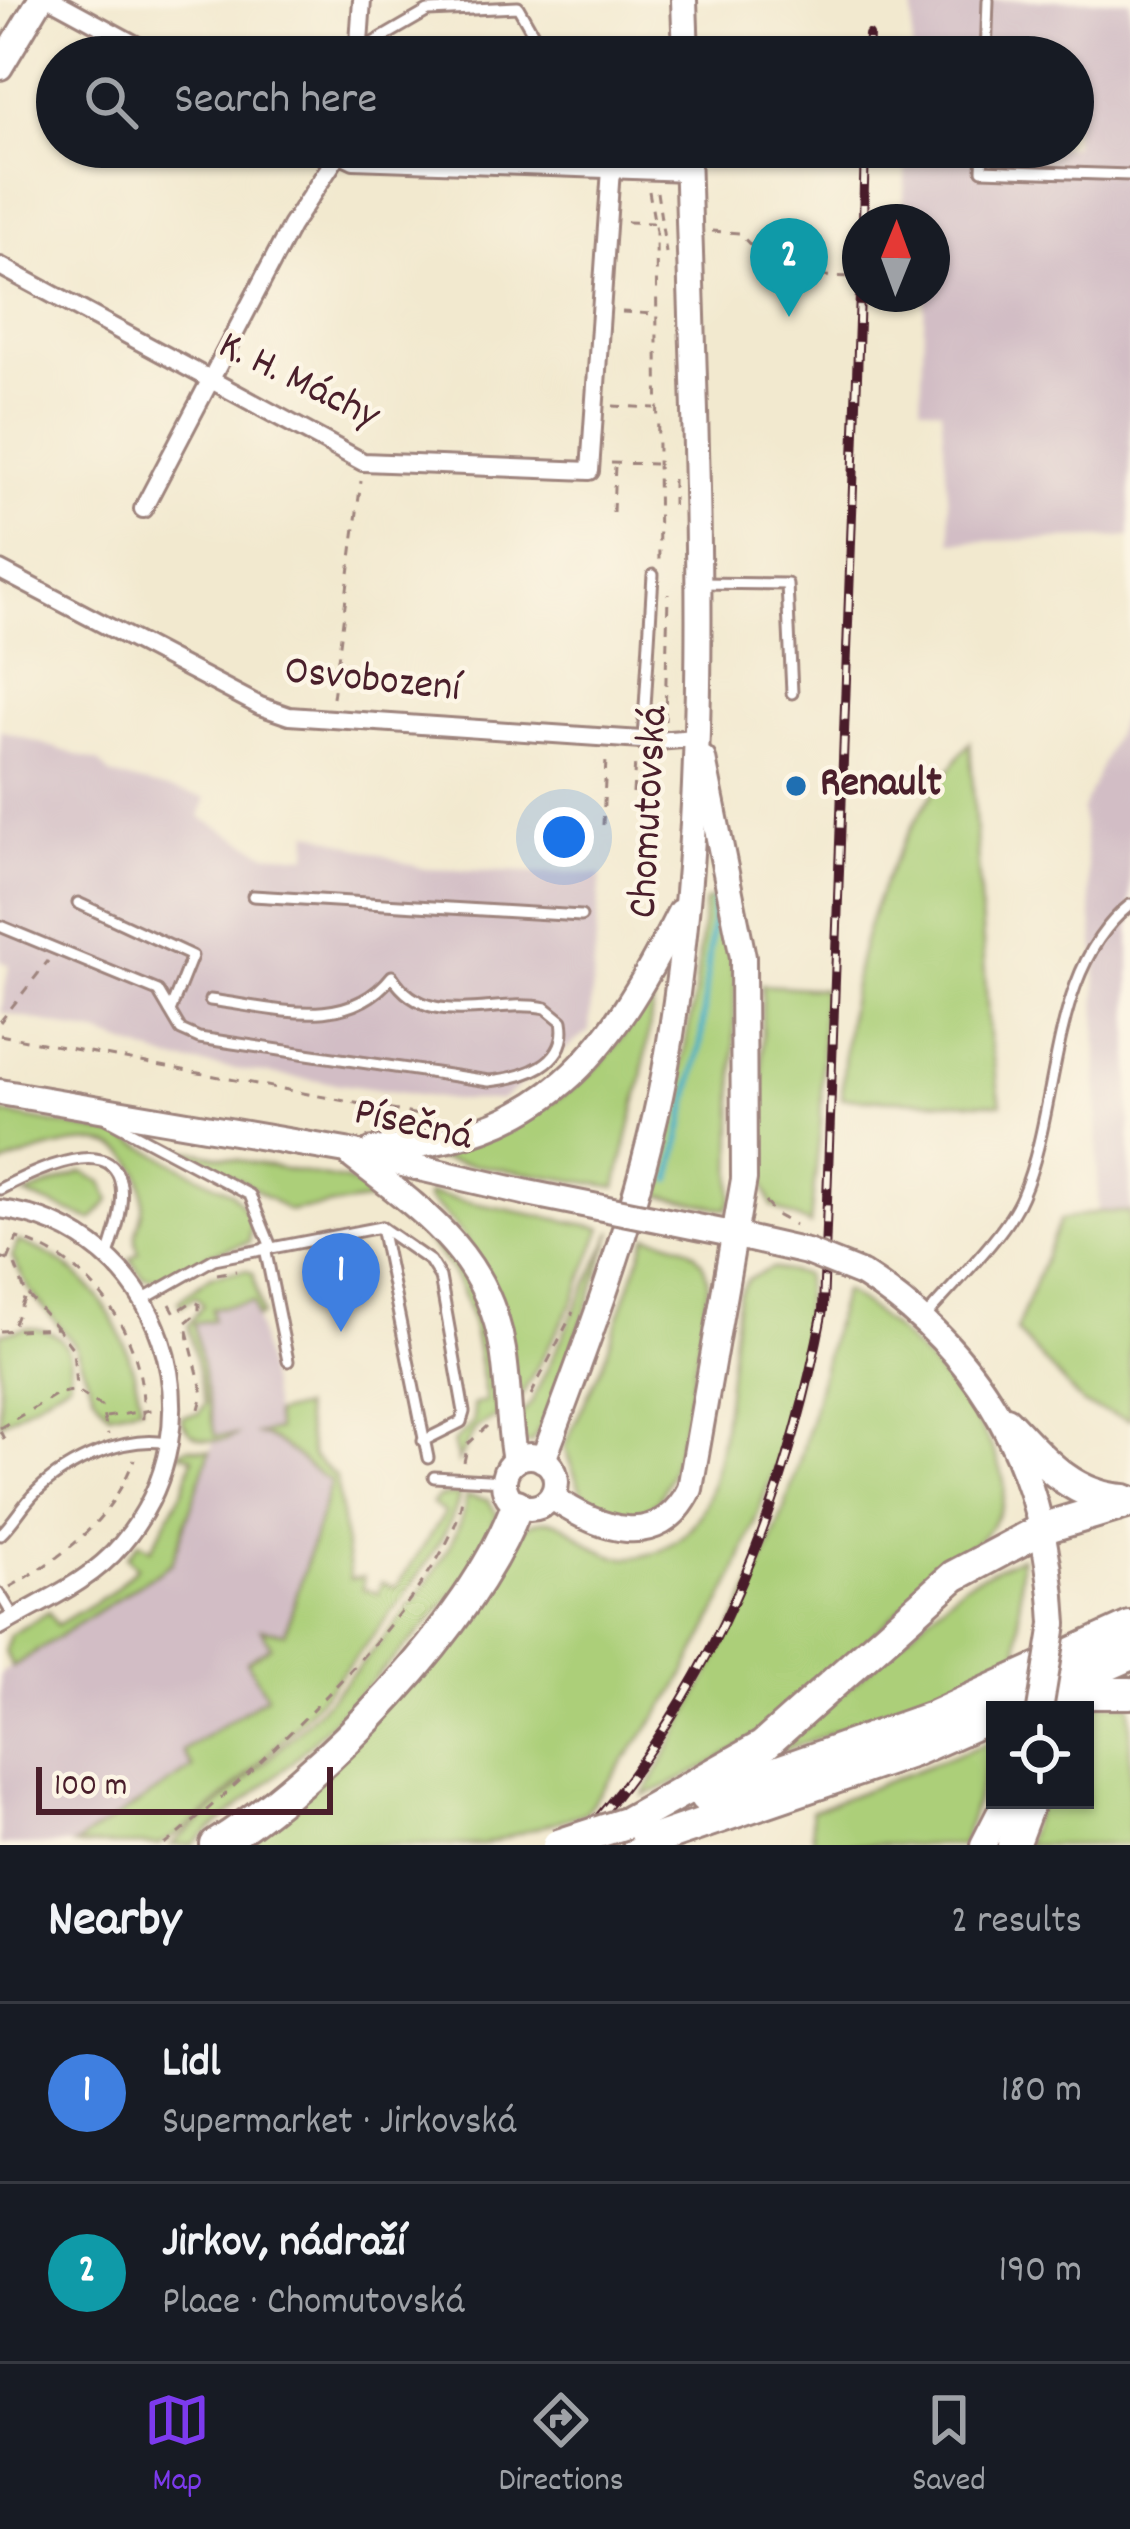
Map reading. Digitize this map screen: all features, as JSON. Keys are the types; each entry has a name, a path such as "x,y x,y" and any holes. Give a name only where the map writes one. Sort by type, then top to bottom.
{"highway":[{"path":"1006,1422 1052,1471 1082,1490 1130,1501"},
{"path":"216,1845 298,1786 371,1714 480,1576 507,1534 512,1482"},
{"path":"632,1834 763,1746 954,1576 1045,1528 1130,1501"},
{"path":"632,1834 932,1717 1130,1627"},
{"path":"1026,1701 1130,1655"},
{"path":"1071,1701 1090,1693 1130,1693"},
{"path":"911,1752 986,1719"},
{"path":"558,1845 632,1834 986,1733"},
{"path":"1013,1845 1027,1809"}],"street":[{"path":"0,68 40,0"},
{"path":"52,0 119,36"},
{"path":"359,36 362,0"},
{"path":"684,0 685,36"},
{"path":"143,509 291,226 332,168"},
{"path":"592,168 660,168"},
{"name":"Chomutovská","path":"543,1460 613,1265 653,1127 688,896 696,738 685,584 688,168"},
{"path":"596,467 608,169"},
{"name":"K. H. Máchy","path":"0,266 363,462 596,467"},
{"name":"Osvobození","path":"0,570 260,706 290,716 645,741 696,738"},
{"path":"552,1497 597,1524 637,1532 669,1518 685,1500 729,1234 744,1178 742,958 716,802 696,738"},
{"path":"346,1151 452,1138 529,1107 590,1061 634,1002 688,896"},
{"name":"Písečná","path":"0,1092 346,1151 729,1234 808,1241 923,1320 988,1390 1006,1422 1045,1528 1054,1624 1041,1701"},
{"path":"346,1151 434,1219 479,1276 501,1337 512,1482 540,1507 552,1497 554,1472 543,1460 512,1482"},
{"path":"0,1209 47,1219 108,1255 142,1300 171,1368 167,1443 147,1505 121,1545 83,1580 7,1622"},
{"path":"982,1845 1002,1809"},
{"path":"994,1845 1004,1809"}],"lane":[{"path":"987,36 988,0"},
{"path":"387,36 428,11 518,7 538,36"},
{"path":"982,168 1130,175"},
{"path":"645,741 656,571"},
{"path":"685,584 788,584 792,693"},
{"path":"253,896 581,916"},
{"path":"78,902 192,956 170,1011"},
{"path":"923,1320 1020,1201 1039,1146 1076,987 1102,927 1130,904"},
{"path":"0,926 158,991 181,1030 199,1038 490,1081 534,1071 560,1047 564,1035 562,1021 546,1008 442,1009 401,991 392,976 377,995 341,1012 316,1014 210,1000"},
{"path":"87,1108 241,1188 256,1204 288,1361"},
{"path":"0,1189 59,1159 90,1157 106,1165 118,1177 125,1198 108,1255"},
{"path":"381,1228 428,1458"},
{"path":"142,1300 214,1258 381,1228 430,1262 440,1277 464,1412 461,1422 423,1441"},
{"path":"0,1534 39,1489 109,1449 140,1439 167,1443"},
{"path":"434,1477 512,1482"},
{"path":"0,1593 7,1622"}],"path":[{"path":"650,171 644,189 650,192 655,223 657,465 662,490 656,571"},
{"path":"650,171 669,270"},
{"path":"623,222 655,223"},
{"path":"690,231 740,233 779,275 842,277"},
{"path":"618,312 656,314"},
{"path":"614,406 657,408"},
{"path":"672,459 674,525"},
{"path":"331,720 363,462"},
{"path":"613,512 616,463"},
{"path":"596,467 657,465"},
{"path":"645,741 669,717 668,580"},
{"path":"676,650 685,584"},
{"path":"633,794 645,741 656,728 673,721"},
{"path":"603,825 607,751"},
{"path":"0,1022 57,950"},
{"path":"0,1035 441,1119 452,1138"},
{"path":"762,1197 776,1216 808,1241"},
{"path":"0,1593 91,1532 118,1496 140,1439 144,1409 132,1351 101,1294 76,1269 33,1243 17,1238 8,1260"},
{"path":"0,1257 8,1260 26,1294 73,1349 76,1390"},
{"path":"212,1273 243,1269"},
{"path":"12,1328 26,1294"},
{"path":"172,1300 171,1310 179,1311 194,1300 199,1304 199,1312 185,1323"},
{"path":"106,1417 144,1409 195,1411 203,1394 179,1311"},
{"path":"0,1331 57,1328"},
{"path":"5,1441 0,1430 44,1402 76,1390 90,1395 106,1417 109,1449"},
{"path":"44,1402 52,1413"}],"shaded area":[{"path":"913,0 1130,0 1130,537 952,542 941,409 921,406 924,312 950,312 950,204 903,204 906,168 1094,168 1094,36 912,36"},
{"path":"1130,697 1130,1212 1098,1212 1096,963 1082,811"},
{"path":"0,730 99,762 111,775 206,798 200,817 266,853 308,856 309,831 424,869 601,874 589,1031 501,1100 452,1100 171,1060 101,1035 1,1012 9,965 0,961"},
{"path":"253,1301 275,1418 332,1480 267,1696 184,1751 194,1767 74,1845 0,1845 0,1674 172,1563 215,1437 194,1323 211,1309"}],"green space":[{"path":"970,742 989,1036 1001,1104 842,1098 851,998 874,909 913,825"},
{"path":"721,898 735,983 732,1199 727,1209 657,1195 695,994 705,901"},
{"path":"762,985 823,989 821,1122 810,1225 772,1206 762,1180"},
{"path":"655,988 642,1078 616,1187 436,1159 438,1151 510,1124 564,1094 610,1052"},
{"path":"0,1113 122,1136 232,1193 251,1217 249,1242 210,1254 170,1279 144,1278 130,1259 139,1252 136,1239 143,1200 138,1172 127,1154 88,1142 0,1166"},
{"path":"172,1147 347,1181 396,1201 468,1275 494,1339 498,1416 475,1429 458,1462 453,1443 474,1422 473,1405 486,1401 468,1307 459,1284 429,1242 373,1200 289,1211 242,1181"},
{"path":"83,1172 102,1182 110,1200 92,1220 25,1195"},
{"path":"428,1194 602,1228 574,1300 513,1411 498,1322 481,1269 468,1244 427,1199"},
{"path":"1098,1212 1130,1212 1130,1420 1084,1405 1016,1331 1060,1220"},
{"path":"613,1230 552,1408 531,1443 521,1442 515,1421 531,1403"},
{"path":"647,1236 689,1249 702,1263 708,1286 673,1465 655,1503 638,1513 621,1515 586,1504 564,1447 603,1363"},
{"path":"18,1241 68,1267 104,1305 127,1352 141,1406 109,1413 94,1395 74,1344 30,1291 12,1257"},
{"path":"772,1268 805,1275 805,1339 774,1470 733,1579 676,1691 585,1813 482,1845 250,1845 327,1772 523,1528 536,1522 557,1522 604,1552 629,1557 666,1547 687,1531 706,1502 714,1476 739,1294 748,1279"},
{"path":"253,1273 262,1315 257,1318 253,1302 212,1308 213,1320 194,1323 215,1436 236,1435 203,1439 189,1431 182,1417 199,1413 205,1403 188,1325 203,1305 196,1296 181,1306 178,1301 211,1276"},
{"path":"843,1291 918,1352 970,1413 1002,1473 1001,1509 981,1538 781,1716 693,1774 644,1795 735,1622 782,1514"},
{"path":"25,1328 48,1331 62,1341 69,1358 69,1381 0,1424 0,1334"},
{"path":"302,1407 312,1456 336,1477 350,1579 363,1577 363,1589 378,1593 381,1582 396,1588 445,1513 432,1504 439,1497 459,1494 448,1527 379,1628 280,1742 231,1790 157,1845 74,1845 193,1768 183,1751 267,1696 247,1661 271,1646 261,1629 285,1633 331,1481 258,1434 277,1430 274,1414"},
{"path":"189,1447 210,1451 172,1563 12,1667 5,1651 10,1635 49,1612 57,1625 112,1592 137,1567 127,1557 139,1542 151,1549 184,1488 193,1457 178,1453"},
{"path":"466,1496 488,1500 497,1514 474,1570 291,1763 192,1845 171,1845 295,1733 390,1630 429,1580 455,1534"},
{"path":"1021,1557 1018,1659 774,1755 964,1584"},
{"path":"1094,1704 1130,1704 1130,1845 1025,1845 1037,1809 1094,1809"},
{"path":"986,1743 986,1769 962,1845 814,1845 811,1811"}],"waterway":[{"path":"671,1180 701,1042 714,901"}],"railway":[{"path":"863,204 864,168"},
{"path":"575,1845 666,1725 736,1596 787,1457 823,1310 859,312"}],"place":[{"name":"Jirkov, nádraží","path":"789,317"},
{"name":"Renault","path":"796,786"},
{"name":"Lidl","path":"341,1332"}]}
